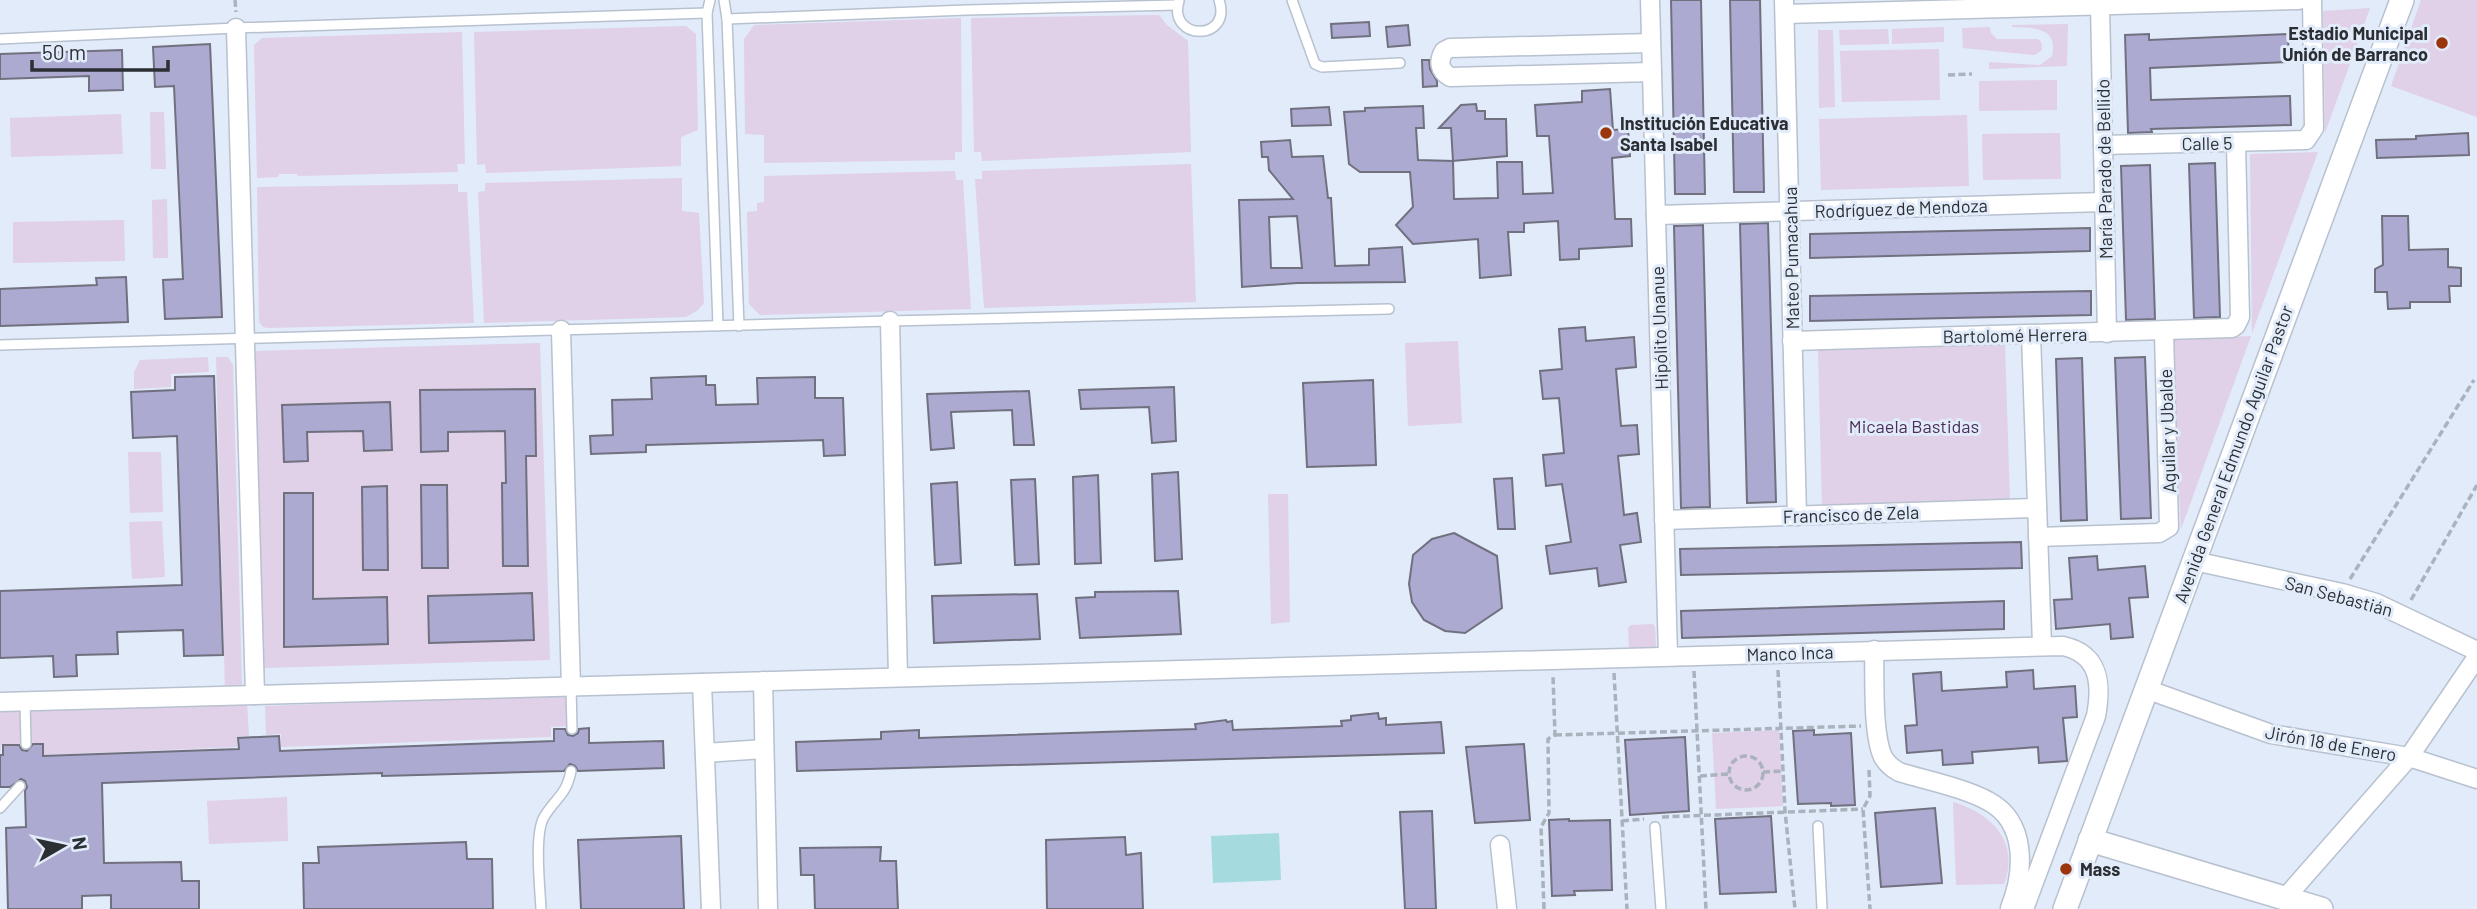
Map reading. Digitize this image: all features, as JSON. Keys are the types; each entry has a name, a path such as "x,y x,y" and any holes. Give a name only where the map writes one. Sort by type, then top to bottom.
{"street":[{"name":"Hipólito Unanue","path":"1650,0 1668,656"},
{"path":"1785,7 2100,6 2142,2 2299,0"},
{"name":"Calle 5","path":"2103,145 2302,141 2310,137 2314,128 2312,0"},
{"name":"Avenida General Edmundo Aguilar Pastor","path":"2065,909 2402,0"},
{"name":"María Parado de Bellido","path":"2100,6 2107,333"},
{"name":"Mateo Pumacahua","path":"1785,7 1797,516"},
{"path":"236,28 255,695"},
{"path":"1651,43 1450,48 1444,51 1439,62 1441,69 1450,77 1652,72"},
{"path":"1538,46 1539,75"},
{"name":"Bartolomé Herrera","path":"1793,341 2164,332 2226,329 2236,325 2239,317 2236,143"},
{"name":"Rodríguez de Mendoza","path":"1656,215 2104,202"},
{"path":"890,320 898,677"},
{"path":"561,330 571,687"},
{"name":"Aguilar y Ubalde","path":"2038,537 2159,533 2166,530 2170,524 2164,332"},
{"path":"2031,335 2042,645"},
{"name":"Francisco de Zela","path":"1664,520 2037,509"},
{"name":"San Sebastián","path":"2194,561 2342,593 2403,614 2477,651"},
{"name":"Manco Inca","path":"0,702 2042,645 2073,648 2089,659 2097,678 2096,716 2023,909"},
{"path":"1874,650 1880,747 1891,768 1982,797 2009,820 2018,841 2021,865 2019,885 2023,909 2001,909"},
{"path":"2286,897 2409,757 2477,657"},
{"path":"763,681 768,909"},
{"path":"702,683 711,909"},
{"name":"Jirón 18 de Enero","path":"2146,689 2272,734 2409,757 2477,779"},
{"path":"705,752 764,749"},
{"path":"2090,840 2321,909"},
{"path":"1500,845 1507,909"}],"lane":[{"path":"710,0 707,13 718,326"},
{"path":"724,0 727,19 739,326"},
{"path":"727,19 1178,3 1179,19 1188,29 1201,32 1214,27 1219,21 1219,0"},
{"path":"1292,0 1315,64 1400,63"},
{"path":"0,39 236,28 707,13"},
{"path":"0,345 1390,309"},
{"path":"571,687 572,729"},
{"path":"25,702 26,744"},
{"path":"541,909 539,832 543,818 568,787 571,771"},
{"path":"0,808 20,786"},
{"path":"1818,826 1822,909"},
{"path":"1655,827 1661,909"}],"path":[{"path":"1948,75 1972,74"},
{"path":"2342,593 2474,380"},
{"path":"2403,614 2477,485"},
{"path":"1777,653 1785,811 1795,909"},
{"path":"1693,655 1706,909"},
{"path":"1613,657 1627,909"},
{"path":"1545,659 1555,735"},
{"path":"1544,909 1541,827 1549,813 1548,739 1555,735 1877,725"},
{"path":"1745,756 1757,761 1763,772 1759,785 1747,790 1735,786 1729,774 1733,762 1745,756"},
{"path":"1869,761 1870,796 1863,809 1870,909"},
{"path":"1763,772 1783,771"},
{"path":"1699,776 1729,774"},
{"path":"1662,817 1863,809"},
{"path":"1622,821 1648,818"}],"green space":[{"name":"Estadio Municipal Unión de Barranco","path":"2421,0 2477,0 2477,117 2391,86"},
{"path":"2370,8 2325,133 2323,11"},
{"path":"1159,15 1167,25 1188,41 1191,152 982,161 981,152 974,152 971,18"},
{"path":"961,18 962,152 955,152 955,160 764,163 764,135 745,134 744,39 754,25"},
{"path":"2068,24 2067,66 1989,69 1989,62 2040,65 2052,56 2052,39 2048,34 2012,25"},
{"path":"686,26 696,34 698,130 681,137 681,166 486,173 485,164 477,165 474,32"},
{"path":"1944,27 1944,42 1892,44 1892,29"},
{"path":"1990,27 1991,33 1997,39 2038,39 2042,50 2035,55 1963,48 1962,28"},
{"path":"1888,29 1889,44 1840,45 1839,30"},
{"path":"1818,30 1833,30 1835,107 1819,108"},
{"path":"462,32 465,164 457,164 458,172 298,176 279,174 278,177 257,178 254,45 262,38"},
{"path":"1939,49 1940,100 1842,102 1840,51"},
{"path":"2057,80 2057,110 1979,111 1979,81"},
{"path":"150,112 164,112 166,169 151,169"},
{"path":"121,114 123,154 11,157 10,118"},
{"path":"1967,115 1969,186 1821,190 1819,119"},
{"path":"2060,133 2061,179 1983,180 1982,134"},
{"path":"2318,152 2252,333 2250,154"},
{"path":"1191,164 1196,302 984,308 975,179 982,179 982,171"},
{"path":"955,171 956,180 963,180 971,309 760,315 749,304 747,212 757,211 757,203 764,202 764,176"},
{"path":"682,178 682,211 699,213 704,303 698,310 686,317 484,323 478,192 485,191 485,183"},
{"path":"458,184 458,192 467,192 474,323 268,328 259,322 257,187"},
{"path":"167,199 168,258 153,258 152,200"},
{"path":"124,220 125,261 13,263 13,222"},
{"path":"2251,336 2181,529 2171,340"},
{"path":"1458,341 1462,423 1408,426 1405,343"},
{"path":"540,343 550,660 264,668 255,351"},
{"name":"Micaela Bastidas","path":"2005,345 2010,503 1822,508 1818,350"},
{"path":"208,357 209,372 171,374 171,387 134,389 134,372 140,360"},
{"path":"216,357 228,357 233,365 242,684 237,690 225,690"},
{"path":"128,452 161,452 163,512 130,513"},
{"path":"1268,494 1288,494 1290,622 1271,624"},
{"path":"162,521 165,577 132,579 129,522"},
{"path":"1653,624 1656,646 1654,649 1632,650 1629,647 1628,628 1631,625"},
{"path":"566,695 568,726 551,727 551,737 281,747 281,734 266,735 265,706"},
{"path":"247,703 249,736 237,737 237,747 44,755 43,743 1,745 0,753 0,712"},
{"path":"1779,730 1783,806 1716,809 1712,733"},
{"path":"287,797 288,841 209,844 207,801"},
{"path":"1953,802 1979,814 1999,831 2008,855 2004,884 1956,885"}],"shaded area":[{"path":"1279,833 1281,880 1213,883 1211,836"}],"building":[{"path":"1671,0 1701,0 1705,194 1675,194"},
{"path":"1730,0 1760,0 1764,192 1734,192"},
{"path":"1369,22 1370,36 1332,38 1331,24"},
{"path":"1408,25 1410,45 1388,47 1386,27"},
{"path":"2149,34 2149,40 2288,34 2289,62 2150,68 2151,100 2290,96 2291,125 2151,129 2152,132 2128,133 2125,35"},
{"path":"210,44 222,317 165,319 163,280 183,279 174,86 155,87 153,47"},
{"path":"122,50 123,90 89,91 89,76 0,79 0,54"},
{"path":"1422,60 1429,60 1437,86 1423,87"},
{"path":"1610,89 1613,130 1628,129 1630,156 1612,158 1615,219 1631,219 1632,246 1579,249 1579,259 1560,260 1558,221 1524,223 1524,232 1508,232 1511,275 1480,278 1478,239 1413,244 1396,225 1413,207 1410,172 1360,172 1349,164 1344,112 1365,111 1365,108 1423,106 1424,128 1416,128 1418,160 1453,161 1454,199 1498,198 1497,162 1522,162 1523,194 1553,193 1549,136 1537,136 1535,105 1582,102 1582,91"},
{"path":"1476,104 1477,111 1485,111 1485,119 1506,119 1507,156 1453,161 1451,128 1439,128 1461,105"},
{"path":"1329,107 1331,125 1292,126 1291,109"},
{"path":"2468,133 2469,155 2377,158 2376,140"},
{"path":"1290,140 1292,157 1323,156 1328,198 1331,198 1335,266 1369,265 1369,249 1402,247 1405,282 1297,283 1242,287 1239,200 1293,199 1269,170 1268,157 1262,157 1261,142","holes":["1297,216 1302,268 1271,268 1269,217"]},
{"path":"2215,163 2220,317 2194,318 2189,164"},
{"path":"2150,165 2155,319 2126,320 2121,166"},
{"path":"2382,216 2408,216 2409,250 2448,249 2448,267 2461,268 2461,286 2449,286 2450,302 2410,302 2410,308 2388,309 2387,292 2375,292 2375,269 2383,265"},
{"path":"1768,223 1776,502 1747,503 1740,224"},
{"path":"1703,225 1710,507 1681,508 1674,226"},
{"path":"2090,228 2090,251 1810,258 1810,234"},
{"path":"126,277 128,322 0,326 0,289 97,285 96,278"},
{"path":"2091,291 2091,315 1810,321 1810,296"},
{"path":"1585,327 1586,341 1634,337 1636,367 1616,369 1621,426 1637,425 1639,454 1618,456 1624,515 1637,513 1641,542 1620,545 1626,582 1599,586 1597,568 1550,574 1546,546 1571,542 1562,484 1546,486 1543,455 1564,453 1559,398 1543,399 1540,371 1562,369 1559,329"},
{"path":"2145,357 2151,518 2121,519 2115,358"},
{"path":"2082,358 2087,520 2061,521 2056,359"},
{"path":"214,376 223,655 184,656 183,630 117,632 118,654 76,655 77,676 54,677 53,656 0,658 0,591 182,585 177,436 133,438 131,392 175,390 175,377"},
{"path":"706,376 706,385 715,385 716,405 758,404 757,378 815,377 815,398 843,398 845,455 824,456 823,440 646,445 646,452 591,454 590,436 613,435 612,400 652,399 651,378"},
{"path":"1373,380 1376,465 1307,467 1303,383"},
{"path":"1174,387 1176,441 1152,443 1149,407 1081,409 1079,390"},
{"path":"535,389 536,456 526,456 528,566 503,566 502,483 506,483 505,431 448,432 448,451 421,452 420,390"},
{"path":"1029,391 1034,445 1014,445 1012,410 951,412 954,448 931,450 927,394"},
{"path":"390,402 392,450 364,451 363,431 307,432 308,461 284,462 282,405"},
{"path":"1178,472 1182,559 1155,561 1152,474"},
{"path":"1098,475 1101,563 1075,564 1073,477"},
{"path":"1512,478 1515,529 1498,529 1494,479"},
{"path":"1035,479 1039,564 1015,565 1011,480"},
{"path":"957,482 961,563 935,565 931,484"},
{"path":"421,485 447,485 448,568 422,568"},
{"path":"387,486 388,570 363,570 362,487"},
{"path":"284,493 313,493 313,599 387,597 388,644 284,647"},
{"path":"1454,533 1497,556 1502,608 1465,633 1445,631 1424,620 1412,602 1409,584 1413,555 1432,539"},
{"path":"2021,542 2022,568 1681,575 1680,549"},
{"path":"2097,556 2098,570 2145,566 2148,597 2129,598 2133,637 2111,639 2110,624 2056,629 2054,600 2072,599 2069,558"},
{"path":"1178,591 1181,634 1080,638 1076,598 1095,597 1095,592"},
{"path":"532,593 534,640 429,643 428,596"},
{"path":"1037,594 1040,639 934,643 932,596"},
{"path":"2004,601 2004,629 1682,638 1681,611"},
{"path":"2033,670 2034,689 2075,686 2077,717 2063,718 2067,761 2039,763 2038,747 1972,752 1973,763 1943,765 1942,750 1907,753 1905,726 1917,725 1913,674 1941,672 1942,691 2007,687 2006,672"},
{"path":"1378,713 1379,719 1386,718 1386,725 1441,722 1444,753 797,771 796,742 881,739 881,732 919,730 919,738 1196,729 1195,724 1226,720 1232,721 1233,730 1342,726 1341,721 1351,720 1351,716"},
{"path":"589,728 589,743 663,741 664,768 578,771 570,764 564,771 382,776 382,773 102,783 104,863 181,862 182,881 199,881 199,909 111,909 111,895 82,896 82,909 8,909 6,828 26,827 27,787 21,779 10,787 0,787 0,755 3,755 3,745 19,745 22,750 27,751 33,744 43,744 43,756 239,749 238,738 279,736 280,751 554,741 554,729 565,729 568,735 573,736 579,729"},
{"path":"1814,730 1814,735 1851,733 1855,805 1798,804 1793,731"},
{"path":"1685,737 1689,811 1630,815 1625,740"},
{"path":"1524,744 1530,820 1475,823 1466,747"},
{"path":"1935,808 1942,883 1881,887 1875,813"},
{"path":"1432,811 1436,909 1405,909 1400,812"},
{"path":"1771,816 1776,892 1720,894 1715,819"},
{"path":"1549,820 1610,820 1612,890 1574,891 1575,895 1552,896"},
{"path":"681,836 684,909 581,909 578,840"},
{"path":"1125,837 1126,855 1141,853 1143,909 1047,909 1046,840"},
{"path":"466,842 467,859 492,859 493,909 304,909 303,863 319,863 318,847"},
{"path":"881,847 880,861 896,861 898,909 815,909 814,875 801,875 800,848"}],"place":[{"name":"Estadio Municipal Unión de Barranco","path":"2442,43"},
{"name":"Institución Educativa Santa Isabel","path":"1606,133"},
{"name":"Mass","path":"2066,869"}]}
